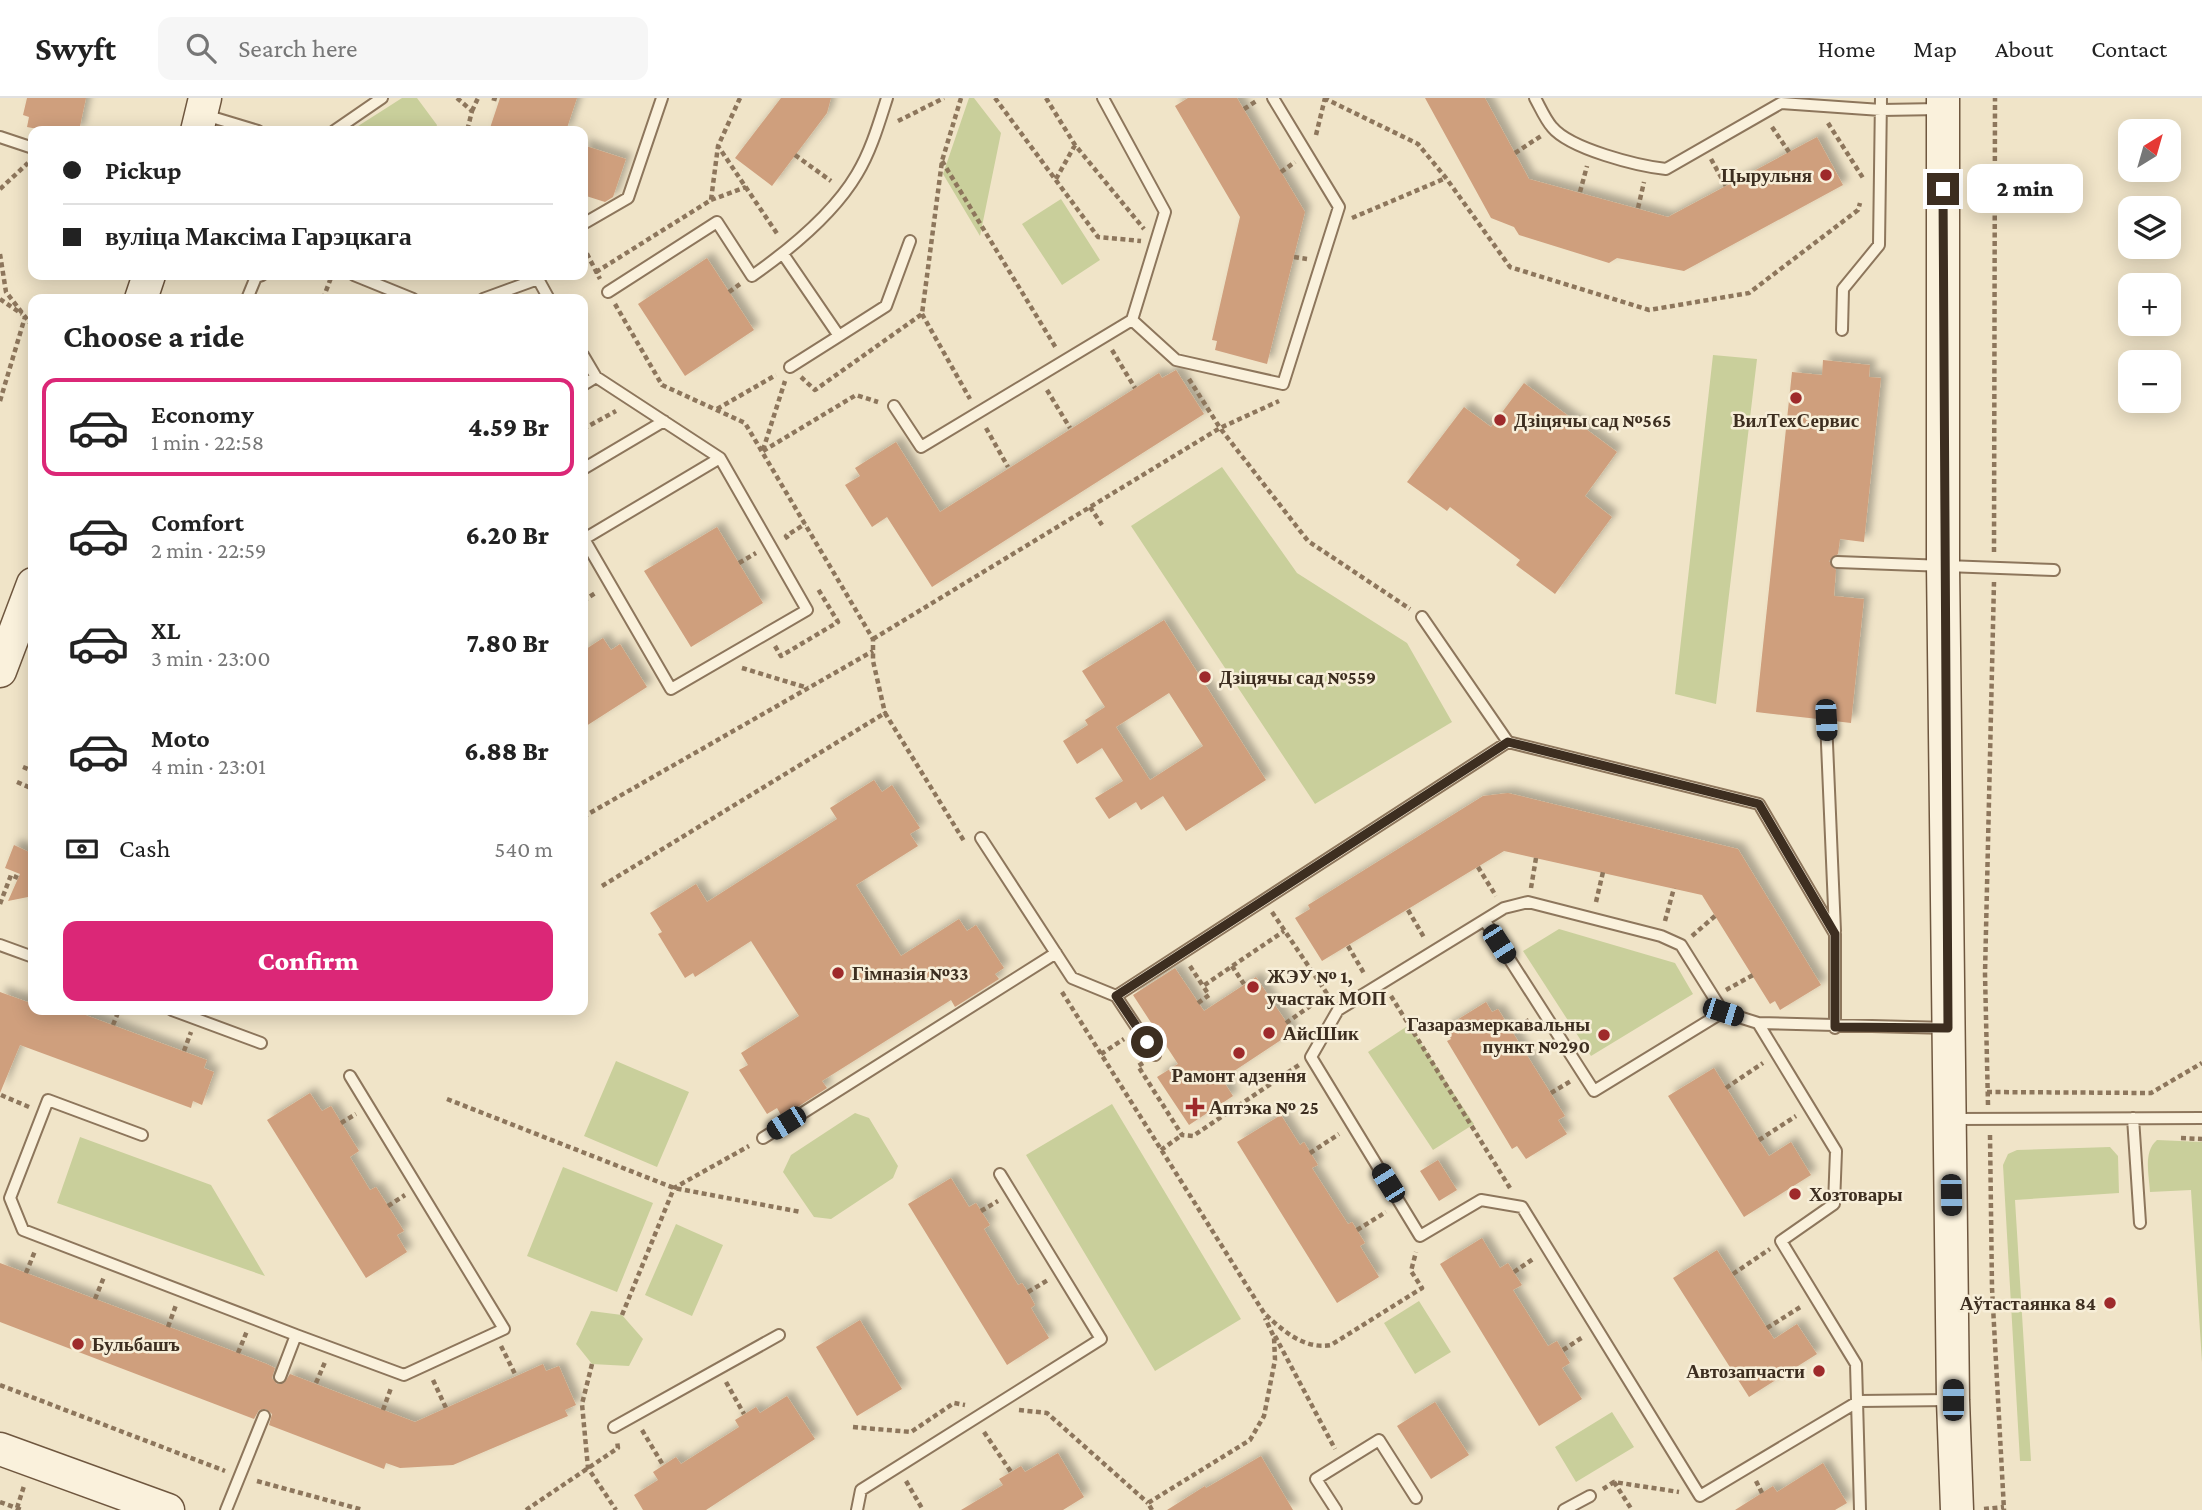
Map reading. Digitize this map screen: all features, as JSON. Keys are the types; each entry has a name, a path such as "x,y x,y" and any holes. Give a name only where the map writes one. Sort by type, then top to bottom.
{"main road":[{"path":"1942,103 1948,1028 1957,1510"},
{"path":"0,670 28,597"},
{"path":"0,1449 168,1510"}],"lane":[{"path":"341,126 383,98"},
{"path":"588,221 628,198 662,98"},
{"path":"608,292 718,222 752,276 786,252 858,174 887,98"},
{"path":"894,406 921,447 1132,320 1165,212 1104,98"},
{"path":"1132,320 1176,360 1283,384 1339,207 1273,98"},
{"path":"1535,98 1552,129 1591,151 1647,167 1666,169 1782,103 1817,106 1942,103"},
{"path":"1842,330 1843,289 1879,244 1881,104"},
{"path":"201,115 240,126"},
{"path":"0,137 28,146"},
{"path":"790,367 886,306 910,240"},
{"path":"786,252 839,336"},
{"path":"366,280 401,294"},
{"path":"497,294 535,280"},
{"path":"588,363 596,377 720,458 807,610 671,690 588,546"},
{"path":"588,382 596,377"},
{"path":"588,466 664,421"},
{"path":"588,533 720,458"},
{"path":"1837,562 2054,570"},
{"path":"1422,617 1508,742 1759,804 1835,934"},
{"path":"1826,720 1835,934 1835,1027"},
{"path":"1116,996 1508,742"},
{"path":"981,838 1072,978 1116,996 1155,1055"},
{"path":"1948,1028 1758,1023 1723,1012 1681,945 1661,936 1528,902 1504,908 1338,1010 1311,1057 1420,1236 1482,1200 1522,1207 1700,1496 1859,1401 1953,1400"},
{"path":"1485,921 1594,1091 1723,1012"},
{"path":"0,945 28,955"},
{"path":"763,1138 1056,953"},
{"path":"185,1015 261,1043"},
{"path":"1758,1023 1836,1151 1834,1204 1781,1241 1856,1364 1860,1510"},
{"path":"142,1135 48,1100 10,1198 23,1230 404,1375 504,1329 350,1076"},
{"path":"2133,1118 2140,1223"},
{"path":"1950,1119 2202,1118"},
{"path":"857,1510 860,1490 1101,1339 1000,1174"},
{"path":"280,1377 296,1335"},
{"path":"614,1427 719,1371 779,1335"},
{"path":"226,1510 264,1416"},
{"path":"1336,1510 1316,1479 1379,1440 1416,1497"},
{"path":"1564,1510 1590,1496"}],"path":[{"path":"457,98 472,111"},
{"path":"468,126 478,98"},
{"path":"492,98 499,100"},
{"path":"711,200 718,146 740,98"},
{"path":"876,132 944,98"},
{"path":"1046,98 1074,145 1155,242"},
{"path":"1244,109 1260,98"},
{"path":"1311,160 1325,98 1418,144 1447,178 1510,267 1649,310 1749,293 1858,210 1862,197"},
{"path":"1995,98 1994,569 1985,974 1992,1288 2004,1510"},
{"path":"998,99 1098,237 1155,242"},
{"path":"1817,106 1866,183"},
{"path":"1763,113 1789,152"},
{"path":"1516,153 1552,129"},
{"path":"1056,180 1074,145"},
{"path":"718,146 786,252"},
{"path":"1704,147 1726,186"},
{"path":"1580,192 1591,151"},
{"path":"795,155 845,191"},
{"path":"942,161 1064,360"},
{"path":"0,189 28,162"},
{"path":"1638,208 1647,167"},
{"path":"596,271 711,200 746,187"},
{"path":"0,254 6,292 28,321"},
{"path":"588,256 662,385 745,423 873,639 885,713 968,847"},
{"path":"2,301 25,317"},
{"path":"922,314 1008,467"},
{"path":"0,401 25,317"},
{"path":"1104,337 1135,388"},
{"path":"1176,360 1220,428 1308,541 1422,617"},
{"path":"716,409 790,367"},
{"path":"762,451 790,367"},
{"path":"1038,376 1070,428"},
{"path":"762,451 856,395 894,406"},
{"path":"588,426 633,401"},
{"path":"873,639 1220,428"},
{"path":"1090,507 1102,526"},
{"path":"792,547 786,536 805,524"},
{"path":"771,640 781,656 838,622 812,579"},
{"path":"588,814 873,651"},
{"path":"740,667 808,688"},
{"path":"602,886 885,713"},
{"path":"23,768 28,770"},
{"path":"17,782 28,787"},
{"path":"1528,902 1536,858"},
{"path":"1478,867 1504,908"},
{"path":"1592,918 1603,872"},
{"path":"0,904 10,875 18,878"},
{"path":"6,886 14,889"},
{"path":"1661,936 1674,888"},
{"path":"1264,900 1338,1010"},
{"path":"1408,910 1433,953"},
{"path":"1681,945 1715,916"},
{"path":"1203,986 1284,931"},
{"path":"1348,946 1379,986 1522,1207"},
{"path":"1182,954 1209,995 1198,1003"},
{"path":"1042,962 1264,1314 1342,1463"},
{"path":"1232,966 1244,984"},
{"path":"1713,997 1753,975"},
{"path":"1286,1023 1328,994"},
{"path":"113,1025 117,1015"},
{"path":"1101,1054 1121,1041"},
{"path":"1726,1088 1777,1054"},
{"path":"1155,1055 1138,1066 1182,1135"},
{"path":"1161,1150 1182,1135 1193,1136 1311,1057"},
{"path":"1987,1092 2151,1093 2202,1063"},
{"path":"1156,1093 1164,1087"},
{"path":"1,1095 43,1112"},
{"path":"447,1099 674,1188 801,1212"},
{"path":"1759,1140 1809,1107"},
{"path":"1203,1116 1209,1124"},
{"path":"1310,1153 1352,1125"},
{"path":"622,1315 674,1188 763,1138"},
{"path":"1357,1230 1400,1203"},
{"path":"1733,1274 1781,1241"},
{"path":"1514,1272 1548,1249"},
{"path":"1264,1314 1297,1340 1322,1347 1331,1345 1422,1288 1411,1270"},
{"path":"1767,1328 1816,1298"},
{"path":"1148,1503 1250,1440 1264,1416 1275,1360 1274,1337 1264,1314"},
{"path":"1563,1350 1597,1328"},
{"path":"495,1333 516,1376"},
{"path":"592,1364 582,1404 589,1468 616,1510"},
{"path":"426,1365 446,1409"},
{"path":"719,1371 744,1415"},
{"path":"383,1410 397,1372"},
{"path":"0,1385 241,1476 363,1510"},
{"path":"853,1427 911,1432 954,1403 1047,1413 1148,1503 1152,1510"},
{"path":"635,1417 663,1465"},
{"path":"975,1419 1011,1472"},
{"path":"526,1510 618,1448 614,1427"},
{"path":"898,1467 923,1510"},
{"path":"1632,1510 1614,1482 1700,1496"},
{"path":"0,1502 22,1510"}],"green space":[{"path":"402,98 417,98 437,125 437,126 358,126"},
{"path":"969,98 974,98 1001,133 980,236 943,174"},
{"path":"1061,199 1100,260 1062,285 1022,224"},
{"path":"1713,355 1757,359 1716,704 1675,694"},
{"path":"1222,467 1297,573 1407,643 1452,722 1315,804 1131,526"},
{"path":"1559,929 1675,963 1693,994 1591,1056 1523,951"},
{"path":"1409,1025 1474,1124 1433,1150 1368,1052"},
{"path":"616,1061 689,1092 657,1167 584,1136"},
{"path":"1112,1104 1241,1319 1155,1371 1026,1155"},
{"path":"855,1113 869,1118 898,1166 893,1178 831,1219 814,1217 783,1172 791,1155"},
{"path":"80,1137 211,1185 265,1276 57,1203"},
{"path":"2157,1140 2202,1142 2202,1362 2191,1190 2150,1192 2148,1157"},
{"path":"2110,1147 2118,1156 2119,1193 2015,1200 2031,1461 2020,1461 2003,1165 2008,1154 2017,1150"},
{"path":"563,1167 653,1203 617,1292 527,1256"},
{"path":"676,1224 723,1245 692,1316 645,1295"},
{"path":"1419,1301 1451,1352 1415,1374 1384,1323"},
{"path":"591,1311 622,1315 643,1339 629,1366 592,1364 576,1344"},
{"path":"1612,1412 1634,1447 1576,1482 1555,1447"}],"building":[{"path":"27,98 86,98 80,126 27,127 29,117 23,115"},
{"path":"500,98 577,98 568,126 491,126"},
{"path":"781,98 831,98 827,113 772,186 735,158"},
{"path":"1188,98 1237,98 1305,212 1267,364 1215,350 1217,341 1212,340 1240,217 1175,106"},
{"path":"1425,98 1485,98 1529,179 1668,217 1817,137 1843,185 1684,271 1617,258 1609,263 1519,235 1514,227 1491,218"},
{"path":"588,147 626,159 613,197 605,202 588,197"},
{"path":"707,258 754,330 685,376 638,304"},
{"path":"1823,360 1870,365 1869,377 1881,378 1864,542 1840,539 1838,554 1829,561 1836,570 1834,596 1864,599 1851,723 1834,721 1826,712 1818,719 1756,712 1792,372 1822,375"},
{"path":"1176,370 1204,414 932,587 887,517 872,527 845,485 860,476 855,468 896,442 940,512 1159,373 1162,378"},
{"path":"1524,383 1617,452 1585,496 1612,517 1555,594 1516,565 1520,560 1450,507 1447,511 1407,482 1464,407 1491,427"},
{"path":"717,527 763,603 691,647 644,571"},
{"path":"1164,620 1266,780 1186,831 1163,796 1141,810 1136,802 1109,819 1095,798 1123,781 1102,748 1077,764 1063,741 1088,725 1085,720 1105,707 1082,671","holes":["1169,693 1203,746 1150,780 1116,727"]},
{"path":"603,638 611,650 620,644 647,687 588,725 588,648"},
{"path":"874,780 882,792 892,785 920,828 910,834 918,846 856,885 901,956 959,919 967,931 976,925 1004,968 995,974 999,979 955,1007 951,1000 822,1081 827,1088 782,1117 777,1108 767,1114 739,1070 748,1065 741,1053 799,1016 751,941 695,977 693,973 685,978 658,934 662,932 650,913 696,884 707,902 837,819 830,808"},
{"path":"1508,793 1738,849 1821,985 1780,1010 1775,1001 1770,1004 1702,895 1504,851 1322,961 1295,918 1310,909 1308,905 1483,796"},
{"path":"14,845 28,852 28,897 8,901 20,874 5,868"},
{"name":"ЖЭУ № 1, участак МОП","path":"1175,968 1204,1011 1256,977 1293,1032 1222,1079 1233,1096 1189,1125 1157,1077 1178,1064 1133,995"},
{"path":"0,992 28,1002 28,1015 86,1015 207,1060 204,1068 214,1072 202,1105 193,1101 191,1108 20,1045 0,1093"},
{"path":"1486,1002 1492,1012 1498,1009 1565,1116 1558,1120 1567,1134 1526,1159 1517,1146 1512,1149 1447,1041 1451,1039 1444,1028"},
{"path":"1714,1068 1769,1156 1791,1142 1811,1175 1744,1217 1668,1096"},
{"path":"310,1093 322,1111 331,1106 359,1151 350,1157 370,1190 376,1187 404,1231 397,1235 407,1252 366,1278 267,1120"},
{"path":"1281,1115 1300,1145 1304,1142 1318,1165 1312,1168 1348,1224 1352,1222 1365,1243 1360,1246 1379,1277 1337,1303 1237,1142"},
{"path":"1438,1160 1457,1190 1439,1201 1420,1171"},
{"path":"951,1178 969,1207 976,1203 990,1225 984,1229 1018,1285 1022,1283 1028,1292 1035,1305 1031,1308 1049,1338 1007,1365 908,1204"},
{"path":"1482,1238 1500,1268 1508,1263 1522,1285 1513,1290 1548,1346 1557,1341 1570,1363 1562,1368 1582,1399 1539,1426 1440,1264"},
{"path":"1717,1250 1774,1339 1797,1324 1817,1354 1749,1397 1673,1278"},
{"path":"0,1263 267,1364 275,1368 272,1378 277,1384 284,1383 290,1374 415,1422 543,1364 546,1371 559,1366 576,1405 565,1410 568,1416 453,1465 400,1468 386,1463 384,1469 269,1425 272,1414 266,1409 259,1410 254,1419 0,1322"},
{"path":"860,1320 902,1389 857,1416 816,1347"},
{"path":"787,1396 815,1439 706,1510 643,1510 634,1495 658,1480 653,1472 676,1457 681,1464 739,1427 735,1420 756,1407 760,1413"},
{"path":"1435,1402 1469,1455 1431,1479 1397,1426"},
{"path":"1058,1453 1084,1497 1063,1510 961,1510 1003,1485 999,1479 1021,1466 1025,1472"},
{"path":"1261,1456 1293,1510 1167,1510 1205,1486 1206,1488"},
{"path":"1823,1463 1847,1503 1835,1510 1735,1510 1773,1486 1777,1492"}],"place":[{"name":"Цырульня","path":"1826,175"},
{"name":"ВилТехСервис","path":"1796,398"},
{"name":"Дзіцячы сад №565","path":"1500,420"},
{"name":"Дзіцячы сад №559","path":"1205,677"},
{"name":"Гімназія №33","path":"838,973"},
{"name":"ЖЭУ № 1, участак МОП","path":"1253,987"},
{"name":"АйсШик","path":"1269,1033"},
{"name":"Газаразмеркавальны пункт №290","path":"1604,1035"},
{"name":"Рамонт адзення","path":"1239,1053"},
{"name":"Аптэка № 25","path":"1195,1107"},
{"name":"Хозтовары","path":"1795,1194"},
{"name":"Аўтастаянка 84","path":"2110,1303"},
{"name":"Бульбашъ","path":"78,1344"},
{"name":"Автозапчасти","path":"1819,1371"}],"route":[{"path":"1147,1042 1116,996 1508,742 1759,804 1835,934 1835,1027 1948,1028 1943,189"}]}
